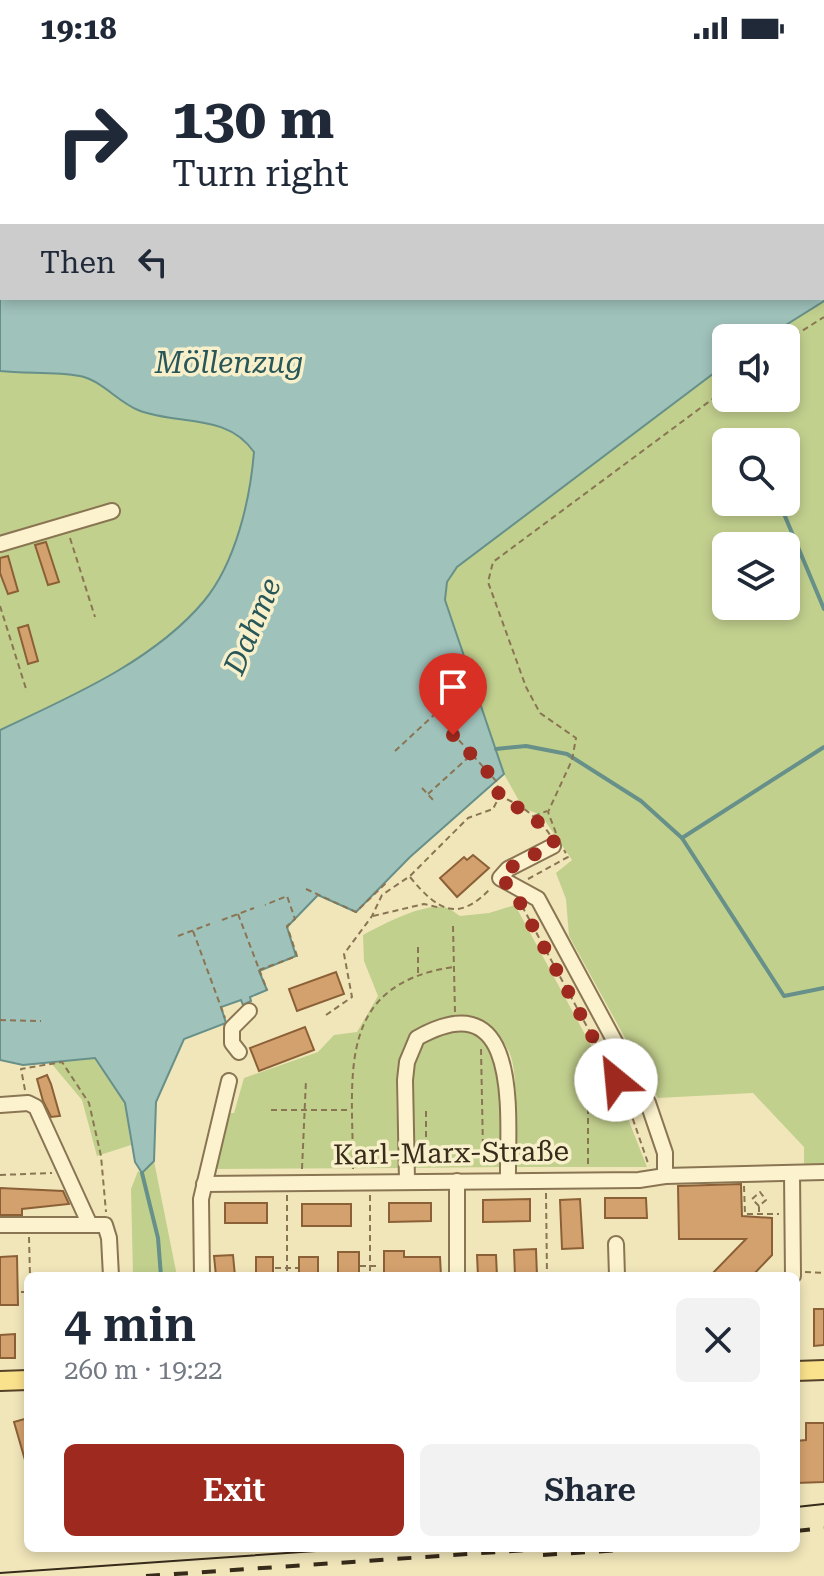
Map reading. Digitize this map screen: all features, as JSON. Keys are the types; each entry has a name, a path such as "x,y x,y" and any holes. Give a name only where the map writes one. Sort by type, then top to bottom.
{"main road":[{"path":"800,1371 824,1370"},
{"path":"0,1381 24,1380"}],"street":[{"path":"0,544 112,511"},
{"path":"553,846 508,869 500,878 512,888 538,899 648,1103 665,1153 658,1176"},
{"path":"239,1052 232,1043 232,1028 249,1011"},
{"path":"407,1181 407,1062 417,1038 456,1024 478,1029 496,1044 502,1054 505,1064 508,1180"},
{"path":"202,1272 204,1184 229,1081"},
{"path":"0,1105 28,1103 36,1107 89,1223"},
{"name":"Karl-Marx-Straße","path":"204,1184 589,1180 824,1172"},
{"path":"792,1173 793,1272"},
{"path":"457,1181 457,1272"},
{"path":"0,1225 105,1225 111,1272"},
{"path":"616,1244 617,1272"}],"path":[{"path":"800,332 824,317"},
{"path":"533,816 548,811 572,760 576,738 540,713 526,687 488,582 493,562 712,399"},
{"path":"66,525 95,617"},
{"path":"0,606 27,692"},
{"path":"326,1015 352,997 344,954 372,916 382,895 410,876 468,818 493,809 499,797 497,782 435,714 395,751"},
{"path":"428,794 472,755"},
{"path":"422,788 434,801"},
{"path":"499,797 533,816 547,829 555,843 553,846"},
{"path":"410,876 432,902 443,908"},
{"path":"372,916 424,904 466,908 477,902 500,878"},
{"path":"306,889 356,912 388,881"},
{"path":"512,888 626,1099 649,1161 658,1176"},
{"path":"259,970 297,956 287,926 295,919 287,896 265,905"},
{"path":"222,920 254,908"},
{"path":"238,914 267,990"},
{"path":"178,936 210,924"},
{"path":"453,926 455,1017"},
{"path":"193,931 226,1023"},
{"path":"418,947 418,974"},
{"path":"353,1168 351,1062 363,1022 384,994 418,974 454,967"},
{"path":"0,1020 41,1021"},
{"path":"481,1042 483,1151"},
{"path":"28,1103 21,1069 62,1062 89,1103 97,1130 107,1207 105,1225"},
{"path":"302,1168 306,1080"},
{"path":"588,1108 589,1180"},
{"path":"271,1110 353,1110"},
{"path":"426,1111 426,1152"},
{"path":"406,1152 507,1151"},
{"path":"0,1175 65,1171"},
{"path":"546,1180 547,1272"},
{"path":"286,1182 287,1272"},
{"path":"370,1182 370,1272"},
{"path":"744,1184 745,1214 780,1214"},
{"path":"759,1206 759,1214"},
{"path":"21,1269 30,1269 29,1224"},
{"path":"360,1266 379,1266"},
{"path":"275,1268 298,1268"},
{"path":"800,1274 824,1273"}],"green space":[{"path":"824,301 824,1166 804,1166 804,1147 753,1093 658,1098 569,936 566,899 556,873 572,860 541,815 523,808 504,774 445,600 447,582 457,567 712,375 712,412 800,412 800,324 787,324"},
{"path":"0,371 88,378 138,410 215,425 229,431 254,452 247,503 231,553 205,598 189,618 171,636 133,662 0,730"},
{"path":"515,905 621,1101 647,1167 515,1167 516,1095 511,1057 503,1041 490,1029 458,1018 441,1019 425,1025 412,1036 402,1052 396,1093 400,1168 213,1169 225,1113 234,1113 244,1078 318,1052 334,1035 357,1032 378,996 364,961 363,935 406,914 430,907 450,909 460,916 489,913"},
{"path":"465,1029 480,1035 501,1062 503,1167 411,1168 408,1098 413,1061 428,1037"},
{"path":"94,1058 125,1104 131,1145 97,1156 82,1100 51,1063"},
{"path":"154,1161 176,1272 133,1272 131,1189 138,1171 142,1173"}],"water":[{"path":"0,300 824,300 787,324 712,324 712,375 457,567 447,582 445,600 504,774 410,857 356,912 318,895 287,927 296,956 259,971 267,990 250,997 251,1001 243,1005 241,1000 221,1007 226,1023 184,1039 156,1102 154,1161 142,1173 135,1162 125,1103 95,1058 23,1065 0,1060 0,730 110,676 161,642 204,601 225,568 240,530 254,452 243,439 230,431 216,425 138,410 102,386 80,376 0,371"}],"building":[{"path":"46,542 59,582 48,585 35,545"},
{"path":"8,556 18,591 8,594 0,573 0,558"},
{"path":"28,625 38,661 28,664 18,628"},
{"path":"473,855 489,868 457,897 440,878 464,857 467,860"},
{"path":"336,972 344,994 297,1011 289,989"},
{"path":"305,1027 314,1050 259,1071 250,1048"},
{"path":"47,1075 60,1116 51,1117 43,1101 37,1079"},
{"path":"741,1184 742,1216 772,1218 772,1255 756,1272 714,1272 746,1239 679,1239 678,1186"},
{"path":"0,1188 63,1191 69,1204 22,1209 22,1215 0,1215"},
{"path":"605,1198 646,1198 647,1218 605,1218"},
{"path":"530,1199 530,1221 483,1222 483,1200"},
{"path":"580,1199 583,1248 562,1249 560,1200"},
{"path":"225,1203 267,1203 267,1223 225,1223"},
{"path":"389,1203 431,1203 431,1221 389,1222"},
{"path":"302,1204 351,1204 351,1226 302,1226"},
{"path":"536,1249 537,1272 515,1272 514,1250"},
{"path":"384,1251 404,1251 404,1257 440,1257 441,1272 384,1272"},
{"path":"338,1252 359,1252 359,1272 338,1272"},
{"path":"233,1255 235,1272 216,1272 214,1256"},
{"path":"477,1255 496,1255 497,1272 478,1272"},
{"path":"17,1256 18,1305 0,1305 0,1257"},
{"path":"256,1257 273,1257 273,1272 256,1272"},
{"path":"299,1257 318,1257 318,1272 299,1272"},
{"path":"814,1309 824,1309 824,1345 814,1346"},
{"path":"15,1334 15,1358 0,1358 0,1335"},
{"path":"24,1419 24,1457 14,1422"},
{"path":"806,1423 824,1423 824,1482 800,1483 800,1441 806,1440"}],"waterway":[{"path":"785,516 824,609"},
{"path":"496,749 526,746 567,754 641,801 682,838 784,996 824,988"},
{"path":"682,838 824,747"},
{"path":"142,1173 158,1238 161,1272"}],"tram line":[{"path":"800,1507 824,1504"},
{"path":"0,1573 302,1552"}],"railway":[{"path":"800,1531 824,1528"},
{"path":"146,1576 497,1552"},
{"path":"543,1555 590,1552"}],"route":[{"path":"453,735 497,782 499,797 511,800 520,810 533,816 547,829 555,843 508,869 500,878 512,888 616,1080"}],"water label":[{"name":"Möllenzug","path":"229,362"},
{"name":"Dahme","path":"252,626"}]}
